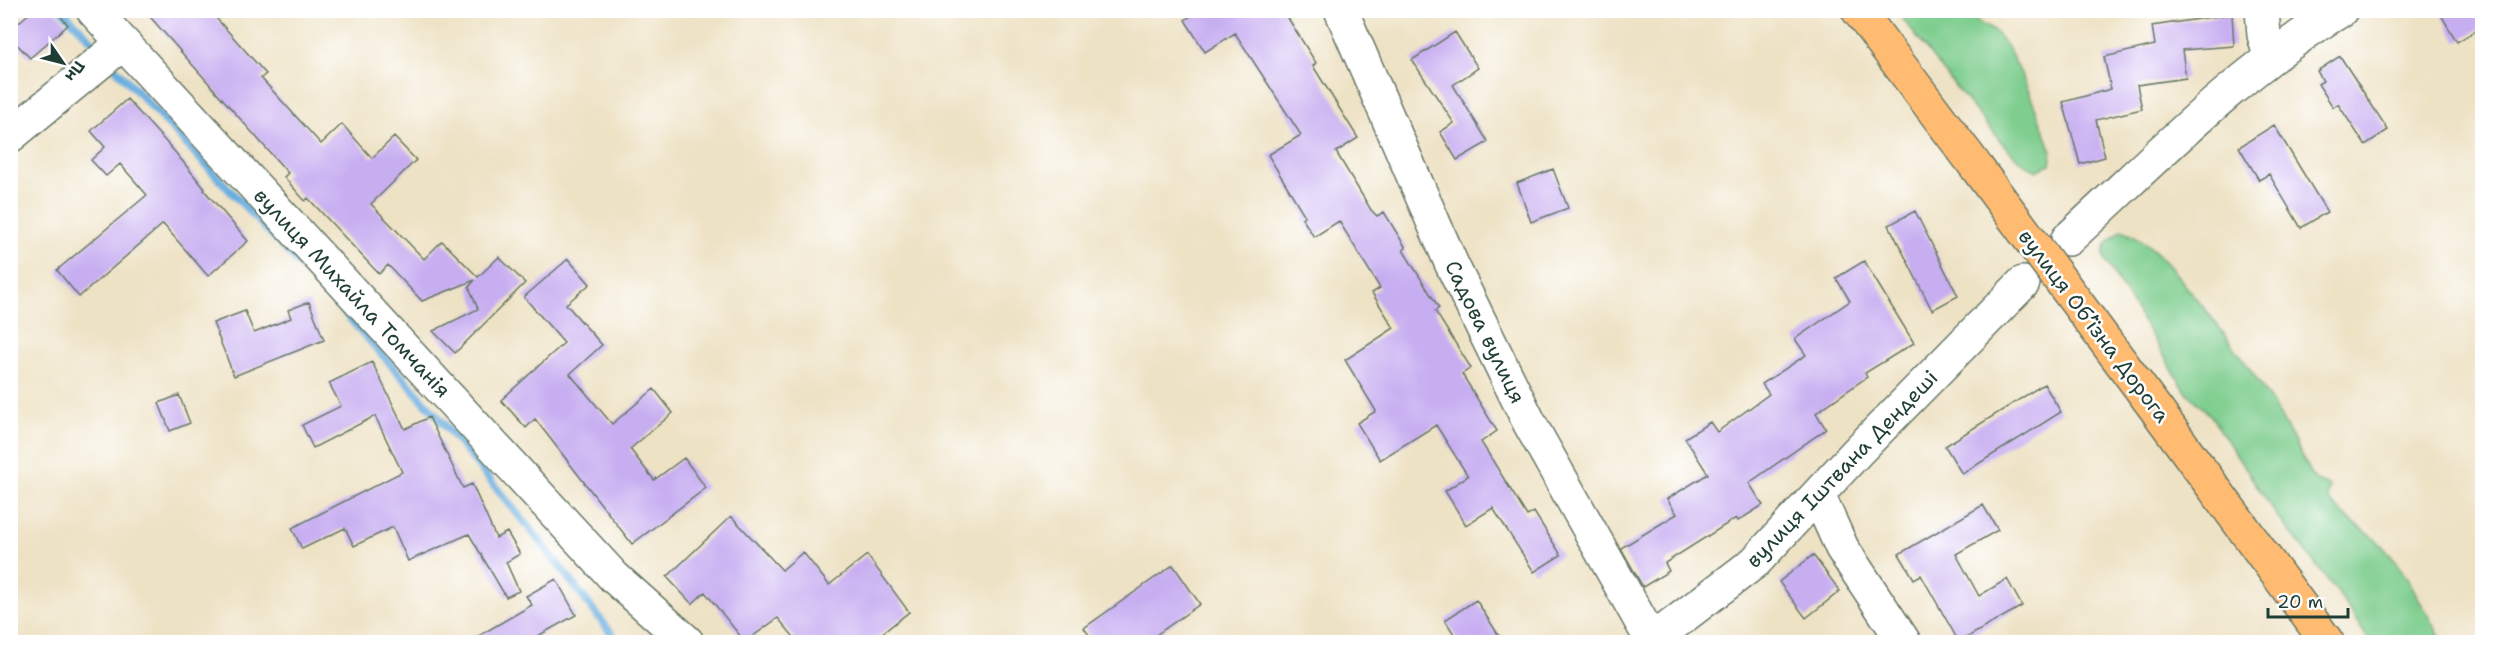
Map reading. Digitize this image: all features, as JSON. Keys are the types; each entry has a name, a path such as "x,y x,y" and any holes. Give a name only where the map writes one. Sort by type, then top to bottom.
{"highway":[{"name":"вулиця Обʼїзна Дорога","path":"1858,10 2327,642"}],"street":[{"name":"вулиця Михайла Томчанія","path":"93,10 614,577 687,642"},
{"name":"Садова вулиця","path":"1341,10 1452,265 1530,424 1651,642"},
{"path":"2262,10 2264,35 2270,57"},
{"path":"2068,239 2198,119 2270,57 2342,10"},
{"path":"10,136 123,44"},
{"name":"вулиця Іштвана Дендеші","path":"1651,642 1755,562 2023,283"},
{"path":"1818,495 1842,548 1904,642"}],"green space":[{"path":"1897,11 1970,11 1975,20 1997,34 2013,57 2035,107 2052,151 2050,164 2037,171 2007,148 1950,80"},
{"path":"2122,230 2153,249 2211,317 2243,359 2286,426 2310,473 2317,481 2329,486 2328,498 2333,504 2377,541 2397,563 2443,642 2370,642 2339,594 2275,513 2211,416 2185,390 2106,262 2105,247"}],"building":[{"path":"33,10 55,10 68,25 30,58 10,37 10,30"},
{"path":"144,10 209,10 266,74 261,78 321,144 342,124 372,158 394,137 416,160 371,204 424,259 442,241 478,277 499,257 525,283 455,353 433,331 478,309 469,287 475,280 422,301 388,265 379,274 308,198 305,201 284,177 288,173"},
{"path":"1200,10 1283,10 1316,63 1313,66 1358,138 1336,152 1371,210 1377,216 1384,212 1406,248 1403,250 1439,308 1435,311 1471,368 1462,374 1497,431 1481,442 1527,516 1534,512 1561,555 1534,572 1493,508 1466,525 1445,491 1468,476 1436,425 1380,460 1357,423 1376,411 1345,360 1394,328 1372,293 1380,288 1339,221 1314,237 1302,218 1305,216 1268,155 1301,135 1235,33 1205,52 1185,20"},
{"path":"2438,10 2482,10 2482,27 2457,42"},
{"path":"2232,14 2234,46 2182,50 2186,78 2137,85 2142,109 2096,120 2105,157 2080,164 2063,102 2111,89 2104,57 2155,45 2152,26"},
{"path":"1455,32 1478,68 1453,85 1488,142 1457,160 1440,132 1454,123 1412,60"},
{"path":"2340,56 2388,130 2365,145 2338,104 2333,107 2318,84 2323,81 2317,71"},
{"path":"127,99 175,152 248,241 208,276 163,224 79,297 57,270 147,195 120,164 106,176 91,160 105,147 91,131"},
{"path":"2274,125 2327,212 2301,228 2269,174 2259,180 2239,147"},
{"path":"1553,169 1568,208 1531,222 1517,183"},
{"path":"1915,211 1958,296 1932,310 1889,225"},
{"path":"568,259 590,284 566,304 602,345 570,374 612,424 654,389 673,413 630,449 654,480 684,458 706,488 632,544 535,419 526,428 501,400 564,343 524,297"},
{"path":"1864,261 1914,343 1865,373 1867,377 1816,413 1826,429 1749,483 1763,505 1738,521 1736,518 1665,563 1669,571 1643,587 1621,548 1677,514 1667,499 1708,474 1685,438 1710,422 1717,432 1769,394 1762,384 1806,355 1795,339 1850,301 1836,278"},
{"path":"309,302 324,340 234,376 213,323 245,311 254,333 291,318 288,310"},
{"path":"372,362 405,429 429,417 463,488 472,484 496,538 507,532 520,554 506,562 519,591 506,597 469,534 408,561 393,527 354,546 345,528 302,549 292,528 402,472 375,416 313,448 302,425 341,406 329,383"},
{"path":"2044,384 2061,412 1962,474 1945,446"},
{"path":"179,395 190,423 170,431 159,403"},
{"path":"1983,505 1998,530 1956,554 1979,596 2007,579 2022,606 1959,642 1921,575 1914,579 1899,554"},
{"path":"731,516 782,570 803,552 829,585 867,555 909,612 871,642 798,642 778,618 745,642 705,592 692,604 667,577"},
{"path":"1813,555 1840,591 1806,618 1779,582"},
{"path":"1173,565 1200,604 1146,642 1094,642 1084,628"},
{"path":"556,579 576,615 527,642 468,642 532,605 526,596"},
{"path":"1476,600 1503,642 1459,642 1445,620"}],"waterway":[{"path":"62,10 95,44"},
{"path":"116,69 345,313 438,417 539,540 618,642"}]}
